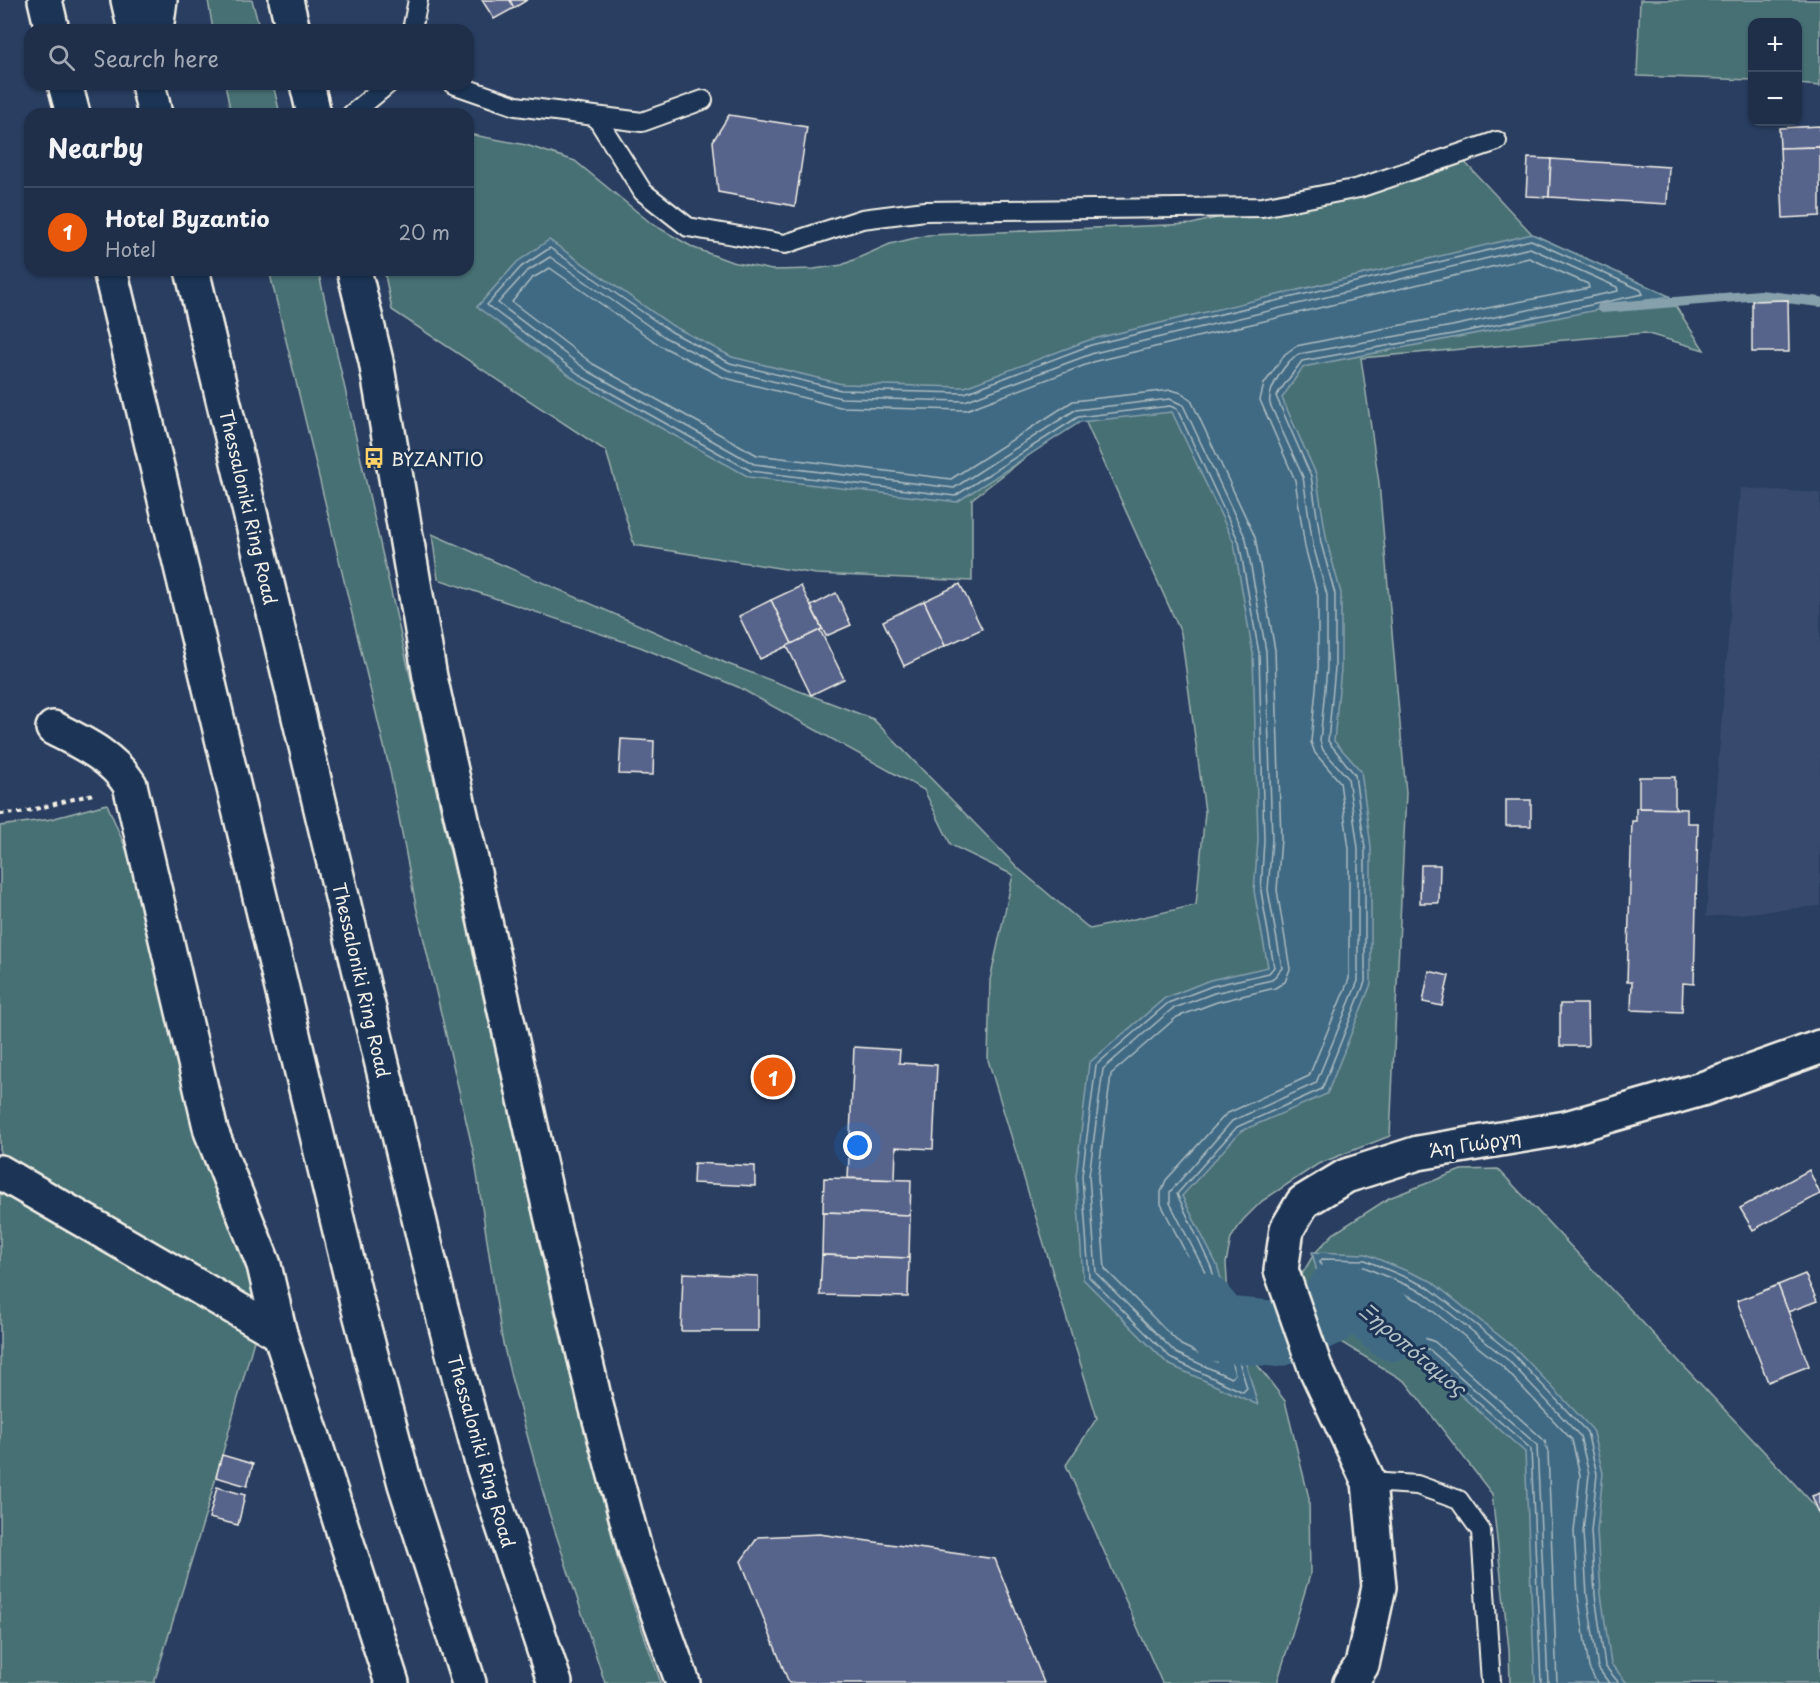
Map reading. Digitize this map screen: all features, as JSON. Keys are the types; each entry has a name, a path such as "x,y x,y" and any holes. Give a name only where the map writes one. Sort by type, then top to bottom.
{"main road":[{"path":"45,0 51,24"},
{"path":"128,0 134,24"},
{"path":"157,24 160,0"},
{"path":"286,0 292,24"},
{"path":"67,90 71,108"},
{"path":"308,90 313,108"},
{"path":"111,276 356,1298 405,1484 469,1683"},
{"name":"Thessaloniki Ring Road","path":"193,276 434,1281 482,1463 555,1683"},
{"path":"355,276 376,361 430,677 551,1215 596,1405 636,1553 683,1683"},
{"path":"52,728 93,748 121,770 130,785 211,1131 264,1265 280,1334 392,1683"},
{"name":"Άη Γιώργη","path":"1350,1683 1362,1665 1379,1587 1369,1482 1316,1367 1281,1270 1287,1229 1303,1202 1346,1176 1418,1153 1566,1128 1702,1089 1820,1047"},
{"path":"0,1172 280,1334"}],"lane":[{"path":"413,24 418,0"},
{"path":"359,108 381,90"},
{"path":"470,90 516,106 642,122 703,100"},
{"path":"596,117 643,192 688,227 785,244 862,219 925,211 1262,207 1359,188 1497,141"},
{"path":"1369,1482 1417,1485 1459,1500 1481,1531 1491,1683"}],"path":[{"path":"0,814 20,813 130,785"}],"shaded area":[{"path":"1740,488 1820,493 1820,906 1706,917"}],"green space":[{"path":"208,0 252,0 258,24 212,24"},
{"path":"1640,0 1820,0 1820,86 1802,84 1802,18 1748,18 1748,80 1637,76"},
{"path":"226,90 274,90 279,108 230,108"},
{"path":"474,135 526,145 575,161 652,224 694,248 732,262 772,270 814,269 842,265 890,244 928,235 1192,224 1460,157 1532,234 1669,296 1704,350 1645,333 1361,358 1379,483 1406,793 1390,1136 1318,1164 1262,1201 1243,1220 1231,1238 1226,1263 1230,1329 1285,1401 1309,1498 1310,1575 1277,1683 1162,1683 1066,1465 1097,1418 988,1060 990,980 1013,875 951,845 924,790 738,687 640,647 438,579 432,534 728,664 873,719 1020,870 1090,929 1196,905 1205,812 1181,633 1082,414 972,499 972,581 816,574 634,545 606,451 392,310 385,276 474,276"},
{"path":"270,276 319,276 556,1319 620,1567 661,1683 605,1683 548,1510 502,1339 474,1155 416,906 390,771"},
{"path":"107,804 137,875 268,1290 206,1513 154,1683 0,1683 0,826 51,819"},
{"path":"1498,1169 1820,1511 1820,1683 1510,1683 1509,1649 1492,1494 1406,1382 1326,1333 1293,1289 1314,1254 1333,1234 1389,1198 1461,1170"}],"water":[{"path":"1532,234 1669,296 1303,367 1282,398 1316,474 1327,542 1341,593 1341,669 1334,741 1361,771 1371,847 1371,984 1327,1094 1241,1131 1182,1196 1217,1265 1258,1405 1168,1364 1083,1279 1076,1176 1089,1063 1165,998 1210,980 1268,967 1254,891 1258,840 1253,654 1234,543 1172,412 1080,422 957,502 749,477 580,383 477,307 517,262 549,240 673,326 732,357 842,384 965,387 1089,340"},
{"path":"1312,1252 1366,1254 1431,1281 1517,1350 1592,1429 1603,1473 1597,1531 1601,1594 1611,1664 1627,1683 1535,1683 1525,1452 1422,1361 1330,1325"}],"building":[{"path":"482,0 510,0 514,8 494,19"},
{"path":"510,0 527,0 514,8"},
{"path":"729,115 807,127 795,206 718,192 713,141"},
{"path":"1820,126 1820,147 1780,148 1779,128"},
{"path":"1820,147 1820,216 1783,218 1780,148"},
{"path":"1528,158 1551,159 1549,197 1526,196"},
{"path":"1551,159 1669,167 1667,204 1549,197"},
{"path":"1788,300 1789,352 1752,352 1752,301"},
{"path":"960,584 982,629 945,646 924,601"},
{"path":"801,586 822,629 792,644 771,600"},
{"path":"836,593 851,625 826,636 811,606"},
{"path":"771,600 792,644 760,659 739,616"},
{"path":"924,601 945,646 904,666 883,621"},
{"path":"820,630 844,679 811,695 787,646"},
{"path":"621,739 654,741 653,775 619,774"},
{"path":"1639,777 1675,777 1675,809 1639,808"},
{"path":"1506,800 1531,800 1531,826 1506,826"},
{"path":"1636,808 1687,809 1687,823 1698,823 1694,984 1683,983 1682,1012 1631,1010 1632,982 1627,982 1632,821 1636,821"},
{"path":"1421,865 1440,865 1439,903 1420,903"},
{"path":"1429,971 1449,976 1442,1006 1423,1002"},
{"path":"1560,1004 1587,1004 1588,1046 1560,1046"},
{"path":"854,1047 900,1050 899,1063 937,1065 933,1149 896,1147 895,1180 848,1178"},
{"path":"694,1163 755,1166 755,1186 693,1183"},
{"path":"1809,1170 1820,1194 1753,1230 1740,1208"},
{"path":"824,1178 911,1180 910,1215 823,1212"},
{"path":"823,1212 910,1215 909,1258 822,1255"},
{"path":"822,1255 909,1258 908,1297 820,1295"},
{"path":"683,1273 758,1276 758,1331 681,1331"},
{"path":"1805,1274 1817,1301 1788,1312 1778,1285"},
{"path":"1778,1285 1809,1366 1768,1382 1737,1301"},
{"path":"222,1455 253,1464 247,1486 216,1477"},
{"path":"217,1487 245,1495 238,1525 209,1518"},
{"path":"1820,1493 1820,1515 1812,1496"},
{"path":"819,1534 995,1559 1044,1683 789,1683 741,1561 758,1537"}],"waterway":[{"path":"1602,308 1760,295 1820,302"},
{"name":"Ξηροπόταμος","path":"1168,1283 1188,1305 1200,1305 1220,1329 1277,1334 1328,1313 1340,1293 1372,1309 1394,1328"}],"place":[{"name":"ΒΥΖΑΝΤΙΟ","path":"374,458"},
{"name":"Hotel Byzantio","path":"773,1077"}]}
